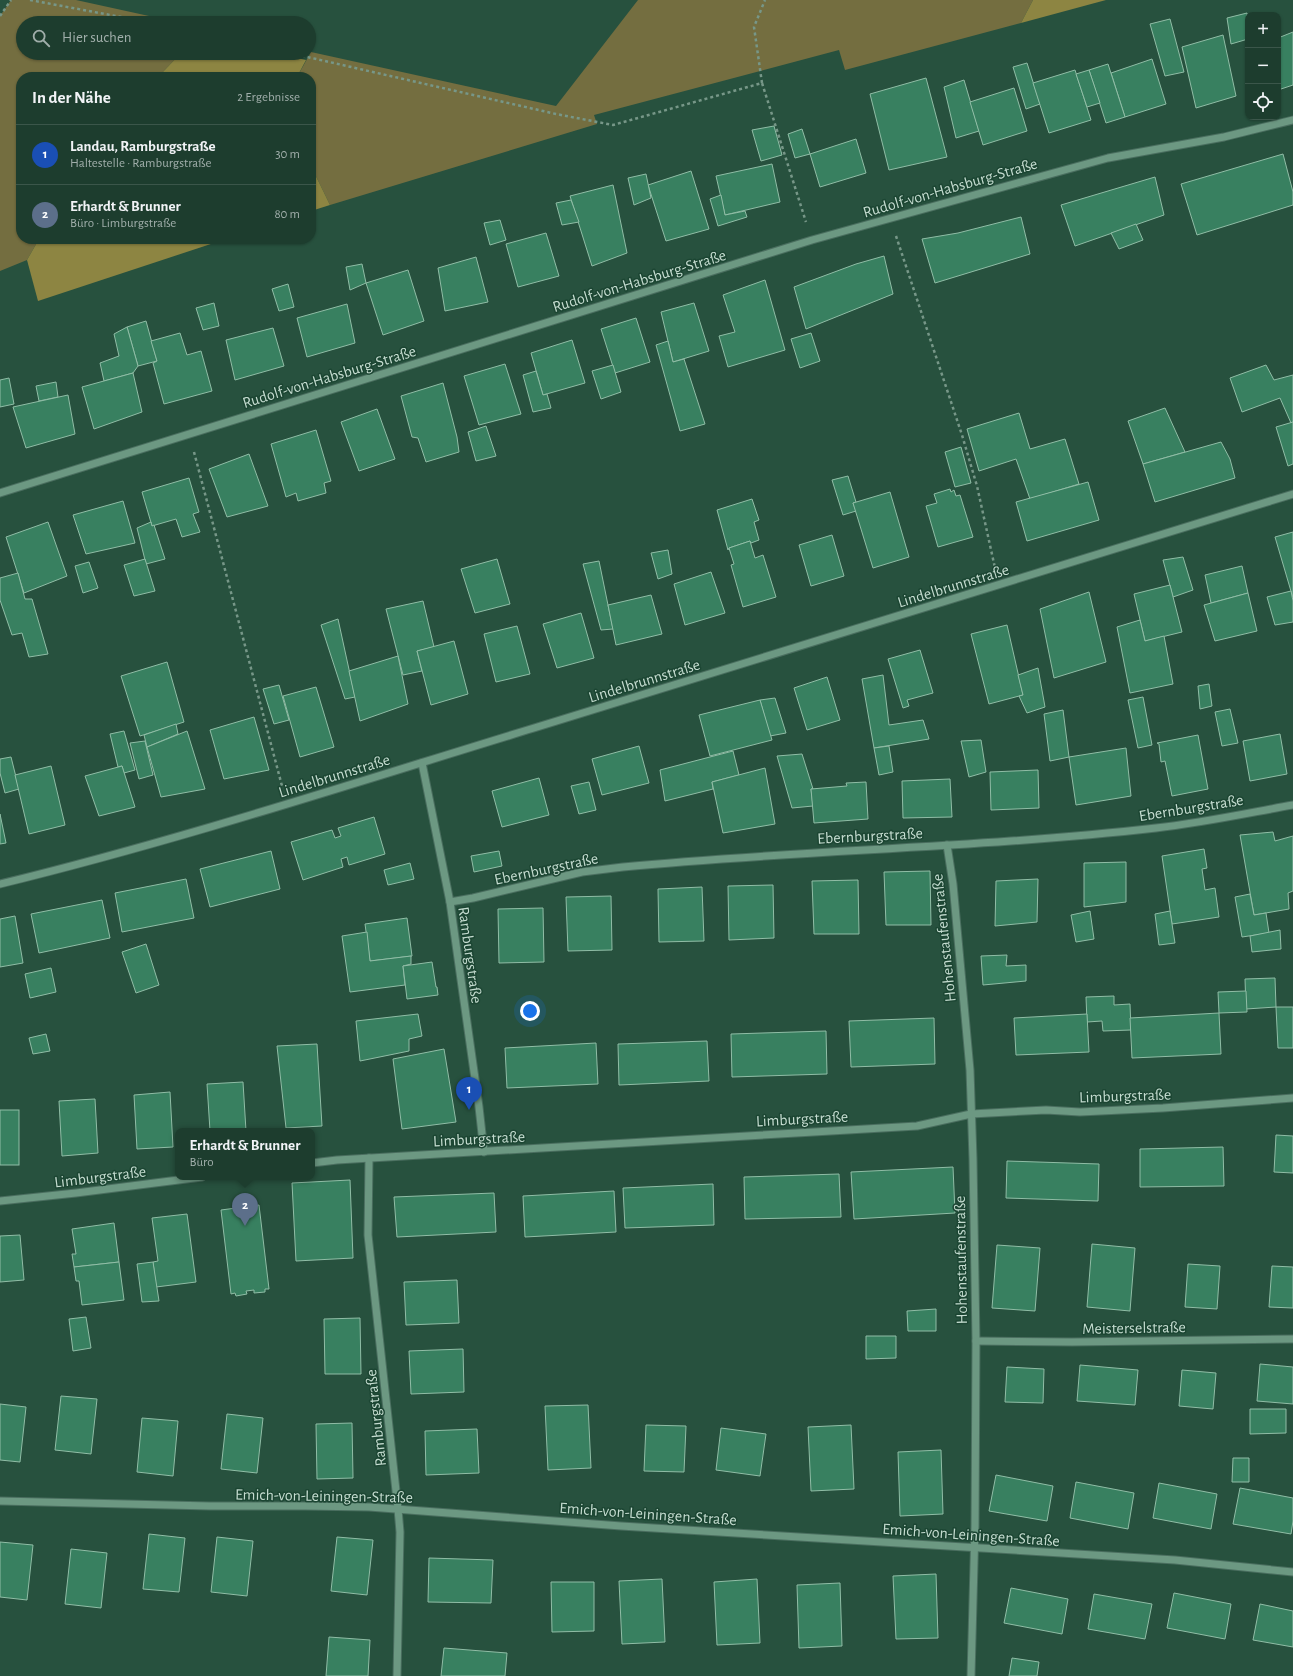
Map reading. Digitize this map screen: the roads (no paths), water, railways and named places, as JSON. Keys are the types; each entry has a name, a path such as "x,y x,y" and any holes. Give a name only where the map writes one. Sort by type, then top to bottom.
{"street":[{"name":"Rudolf-von-Habsburg-Straße","path":"0,493 812,240 1108,158 1224,137 1293,120"},
{"name":"Lindelbrunnstraße","path":"0,884 69,867 287,804 999,586 1293,494"},
{"name":"Ramburgstraße","path":"422,763 450,902 484,1152"},
{"name":"Ebernburgstraße","path":"450,902 582,872 623,867 876,849 1007,842 1158,828 1293,805"},
{"name":"Hohenstaufenstraße","path":"947,845 954,892 970,1070 976,1340 972,1676"},
{"name":"Limburgstraße","path":"315,1163 369,1158 917,1126 971,1114 1046,1110 1080,1112 1155,1109 1293,1098"},
{"name":"Ramburgstraße","path":"369,1158 368,1235 400,1532 397,1676"},
{"name":"Limburgstraße","path":"0,1201 76,1194 180,1180"},
{"name":"Meisterselstraße","path":"976,1340 1072,1342 1293,1339"},
{"name":"Emich-von-Leiningen-Straße","path":"0,1501 398,1509 621,1526 1176,1560 1293,1572"}],"place":[{"name":"Landau, Ramburgstraße","path":"469,1110"},
{"name":"Erhardt & Brunner","path":"245,1226"}]}
